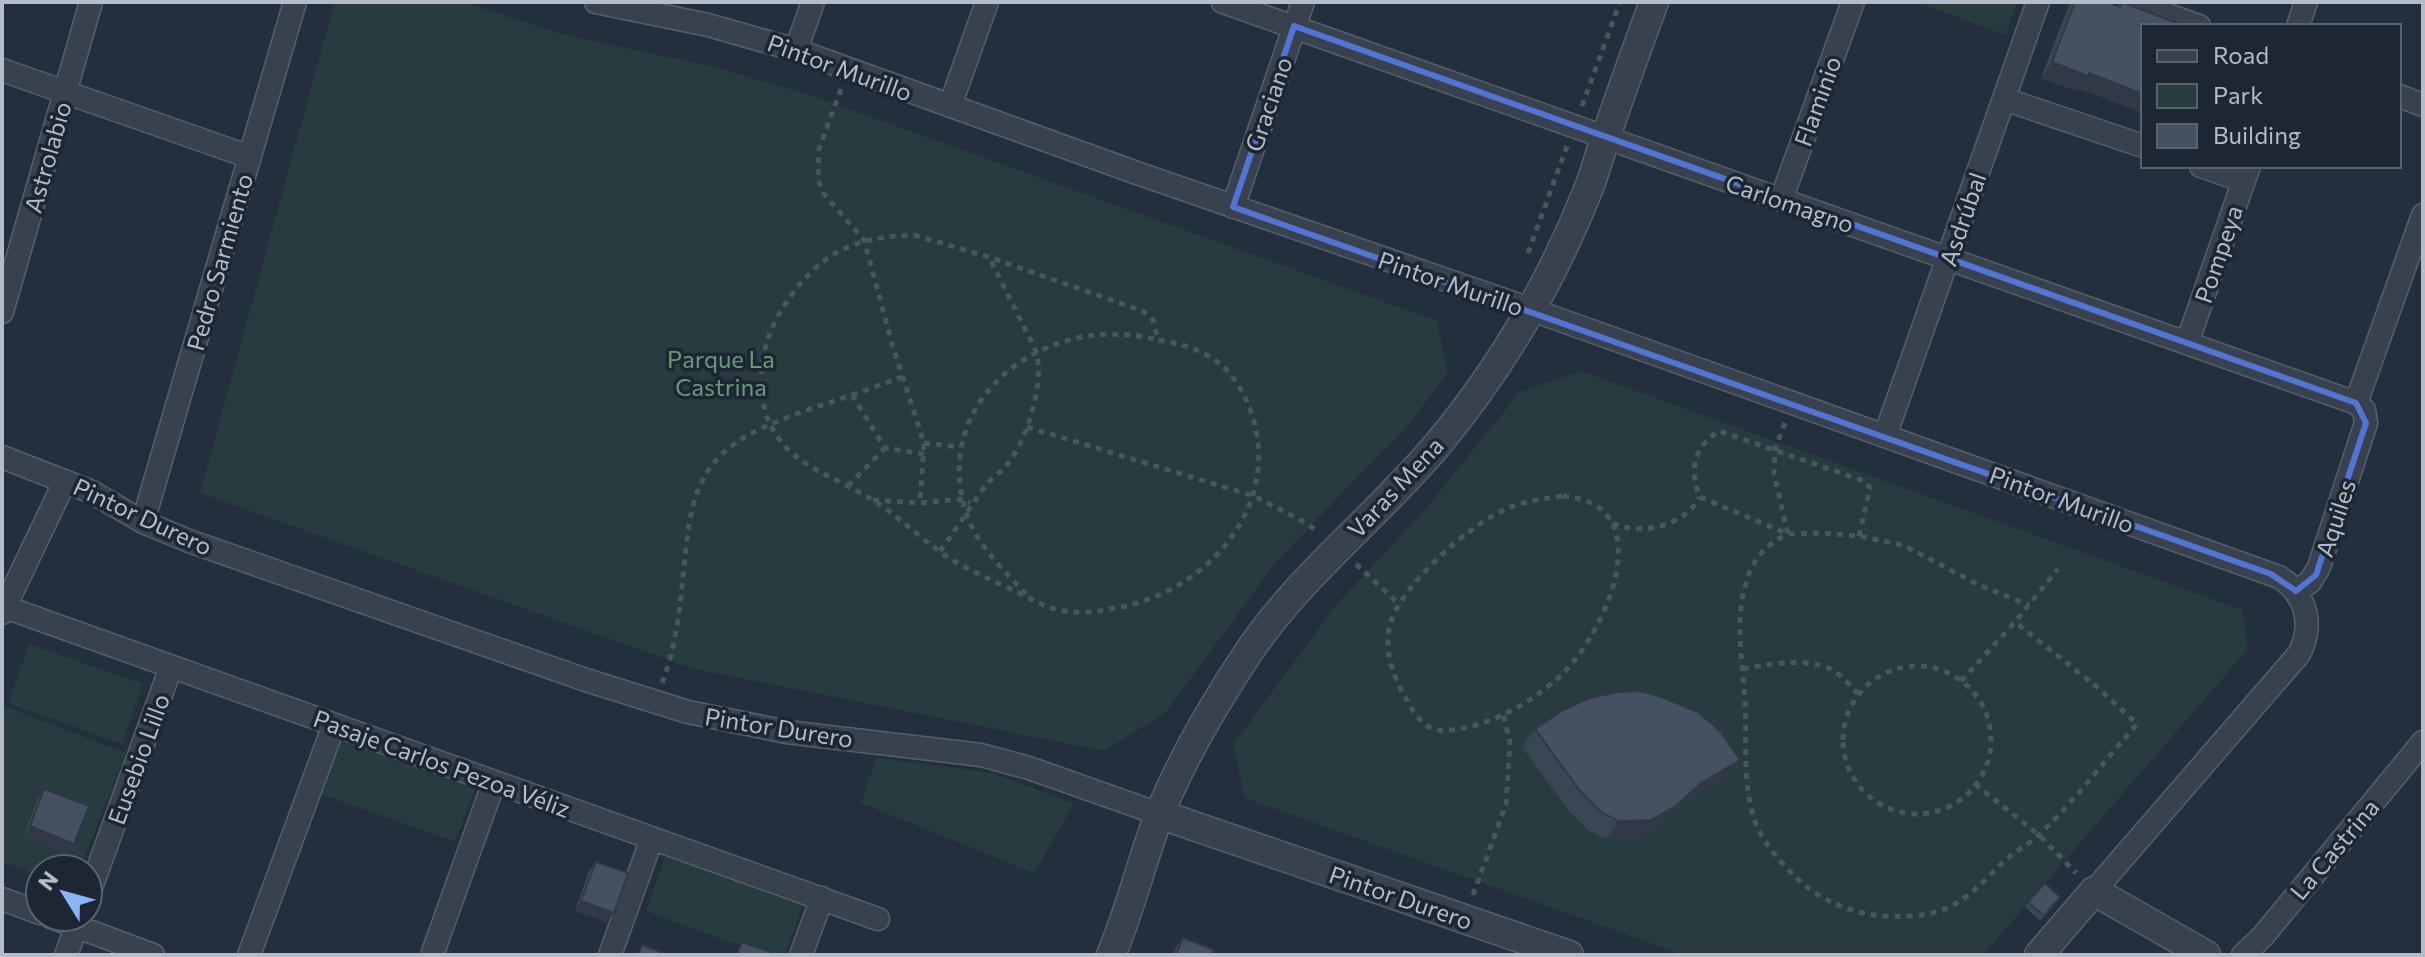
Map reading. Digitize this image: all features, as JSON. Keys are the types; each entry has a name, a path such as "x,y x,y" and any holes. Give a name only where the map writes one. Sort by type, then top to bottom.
{"street":[{"name":"Astrolabio","path":"2,312 91,2"},
{"name":"Pedro Sarmiento","path":"143,522 295,2"},
{"name":"Pintor Murillo","path":"596,2 708,25 796,50 2271,574 2296,591"},
{"path":"796,50 813,2"},
{"path":"950,106 987,2"},
{"name":"Carlomagno","path":"1223,2 2356,403"},
{"name":"Graciano","path":"1233,207 1303,2"},
{"name":"Varas Mena","path":"1111,955 1159,814 1205,722 1261,634 1305,581 1437,444 1508,351 1531,311 1589,188 1654,2"},
{"name":"Flaminio","path":"1781,200 1853,2"},
{"name":"Asdrúbal","path":"1885,436 2038,2"},
{"path":"2131,2 2193,24"},
{"path":"2299,24 2306,2"},
{"path":"2,70 250,157"},
{"path":"2401,97 2423,105"},
{"path":"2004,99 2141,145"},
{"path":"2214,168 2246,173"},
{"name":"Pompeya","path":"2187,343 2246,173"},
{"name":"Aquiles","path":"2296,591 2310,582 2319,567 2366,423 2366,416 2356,403 2423,215"},
{"name":"Pintor Durero","path":"2,457 92,492 143,522 189,541 470,640 688,712 787,732 981,755 1029,768 1569,955"},
{"path":"3,610 65,481"},
{"path":"2039,955 2299,654 2308,631 2304,603 2296,591"},
{"name":"Pasaje Carlos Pezoa Véliz","path":"3,610 878,919"},
{"name":"Eusebio Lillo","path":"104,853 171,667"},
{"path":"249,955 334,725"},
{"name":"La Castrina","path":"2243,955 2263,936 2419,755"},
{"path":"432,955 494,782"},
{"path":"610,955 652,838"},
{"path":"2094,891 2206,955"},
{"path":"801,955 822,898"},
{"path":"2,899 24,907"},
{"path":"66,955 74,933"},
{"path":"103,933 153,955"}],"path":[{"path":"1574,127 1620,2"},
{"path":"834,104 819,149 818,180 824,194 864,240 924,443 920,503"},
{"path":"1030,598 985,547 966,514 962,499 960,447 965,429 985,395 1013,367 1036,351 1082,336 1123,335 1190,347 1210,356 1237,381 1254,420 1259,467 1254,496 1236,528 1203,570 1158,596 1103,611 1076,613 1047,607 953,560 873,500 793,454 774,432 762,399 766,341 779,312 813,269 831,255 864,240 914,235 989,257 1143,311 1153,320 1158,340"},
{"path":"940,551 989,480 1009,460 1027,427 1039,376 1036,351 989,257"},
{"path":"670,660 679,620 690,512 696,492 719,457 751,432 902,377"},
{"path":"852,395 885,448 924,454"},
{"path":"1027,427 1254,496 1310,526"},
{"path":"1859,536 1870,488 1864,481 1719,431 1708,437 1698,452 1693,468 1700,497 1788,534 1859,536 1903,545 1979,585 2029,605"},
{"path":"1778,442 1774,474 1788,534"},
{"path":"924,443 960,447"},
{"path":"848,486 885,448"},
{"path":"1610,521 1617,538 1618,565 1611,597 1580,654 1554,681 1484,723 1443,731 1423,724 1398,684 1390,663 1389,629 1400,605 1451,546 1506,509 1547,498 1571,497 1589,503 1619,526 1648,528 1663,525 1689,511 1700,497"},
{"path":"873,500 920,503 962,499 970,503"},
{"path":"1788,534 1766,547 1746,581 1741,614 1749,781 1756,822 1768,845 1790,872 1821,897 1848,910 1868,915 1903,916 1935,912 1953,905 1979,887 2007,859 2039,835 2137,724 2097,687 2015,622"},
{"path":"1348,575 1358,565"},
{"path":"1961,681 2058,569"},
{"path":"1366,573 1400,605"},
{"path":"1743,669 1786,663 1828,668 1858,694"},
{"path":"1908,666 1932,667 1961,681 1973,691 1987,714 1991,738 1989,757 1975,784 1961,799 1932,812 1908,814 1884,807 1859,787 1848,768 1843,741 1846,717 1858,694 1885,672 1908,666"},
{"path":"1477,882 1506,804 1510,743 1503,713"},
{"path":"1975,784 2039,835 2064,861"}],"highlighted area":[{"path":"1294,26 2356,403 2366,423 2316,575 2296,591 2271,574 1233,207"}],"green space":[{"name":"Parque La Castrina","path":"337,2 463,2 561,34 710,66 807,94 1437,321 1448,372 1409,424 1276,562 1166,712 1104,751 694,669 200,493"},
{"path":"1917,2 2018,2 2005,35"},
{"path":"1581,371 2242,610 2248,649 1983,955 1684,955 1245,798 1233,745 1336,605 1424,511 1520,392"},
{"path":"29,644 143,684 122,744 8,703"},
{"path":"2,705 126,753 86,853 24,853 24,870 2,861"},
{"path":"340,740 475,788 455,842 321,794"},
{"path":"876,758 993,773 1074,804 1034,873 861,803"},
{"path":"667,852 804,903 785,955 765,955 646,911"}],"building":[{"path":"2075,2 2106,2 2120,7 2122,2 2180,24 2141,24 2141,93 2052,62"},
{"path":"1639,691 1698,712 1720,731 1740,760 1701,783 1676,806 1651,820 1618,821 1600,811 1580,791 1535,729 1563,710 1590,698"},
{"path":"44,789 89,806 74,844 30,826"},
{"path":"596,862 628,873 614,913 581,901"},
{"path":"2045,883 2060,897 2044,916 2028,902"},
{"path":"1183,938 1214,950 1212,955 1176,955"},
{"path":"742,942 771,952 770,955 737,955"},
{"path":"642,945 668,955 638,955"}]}
